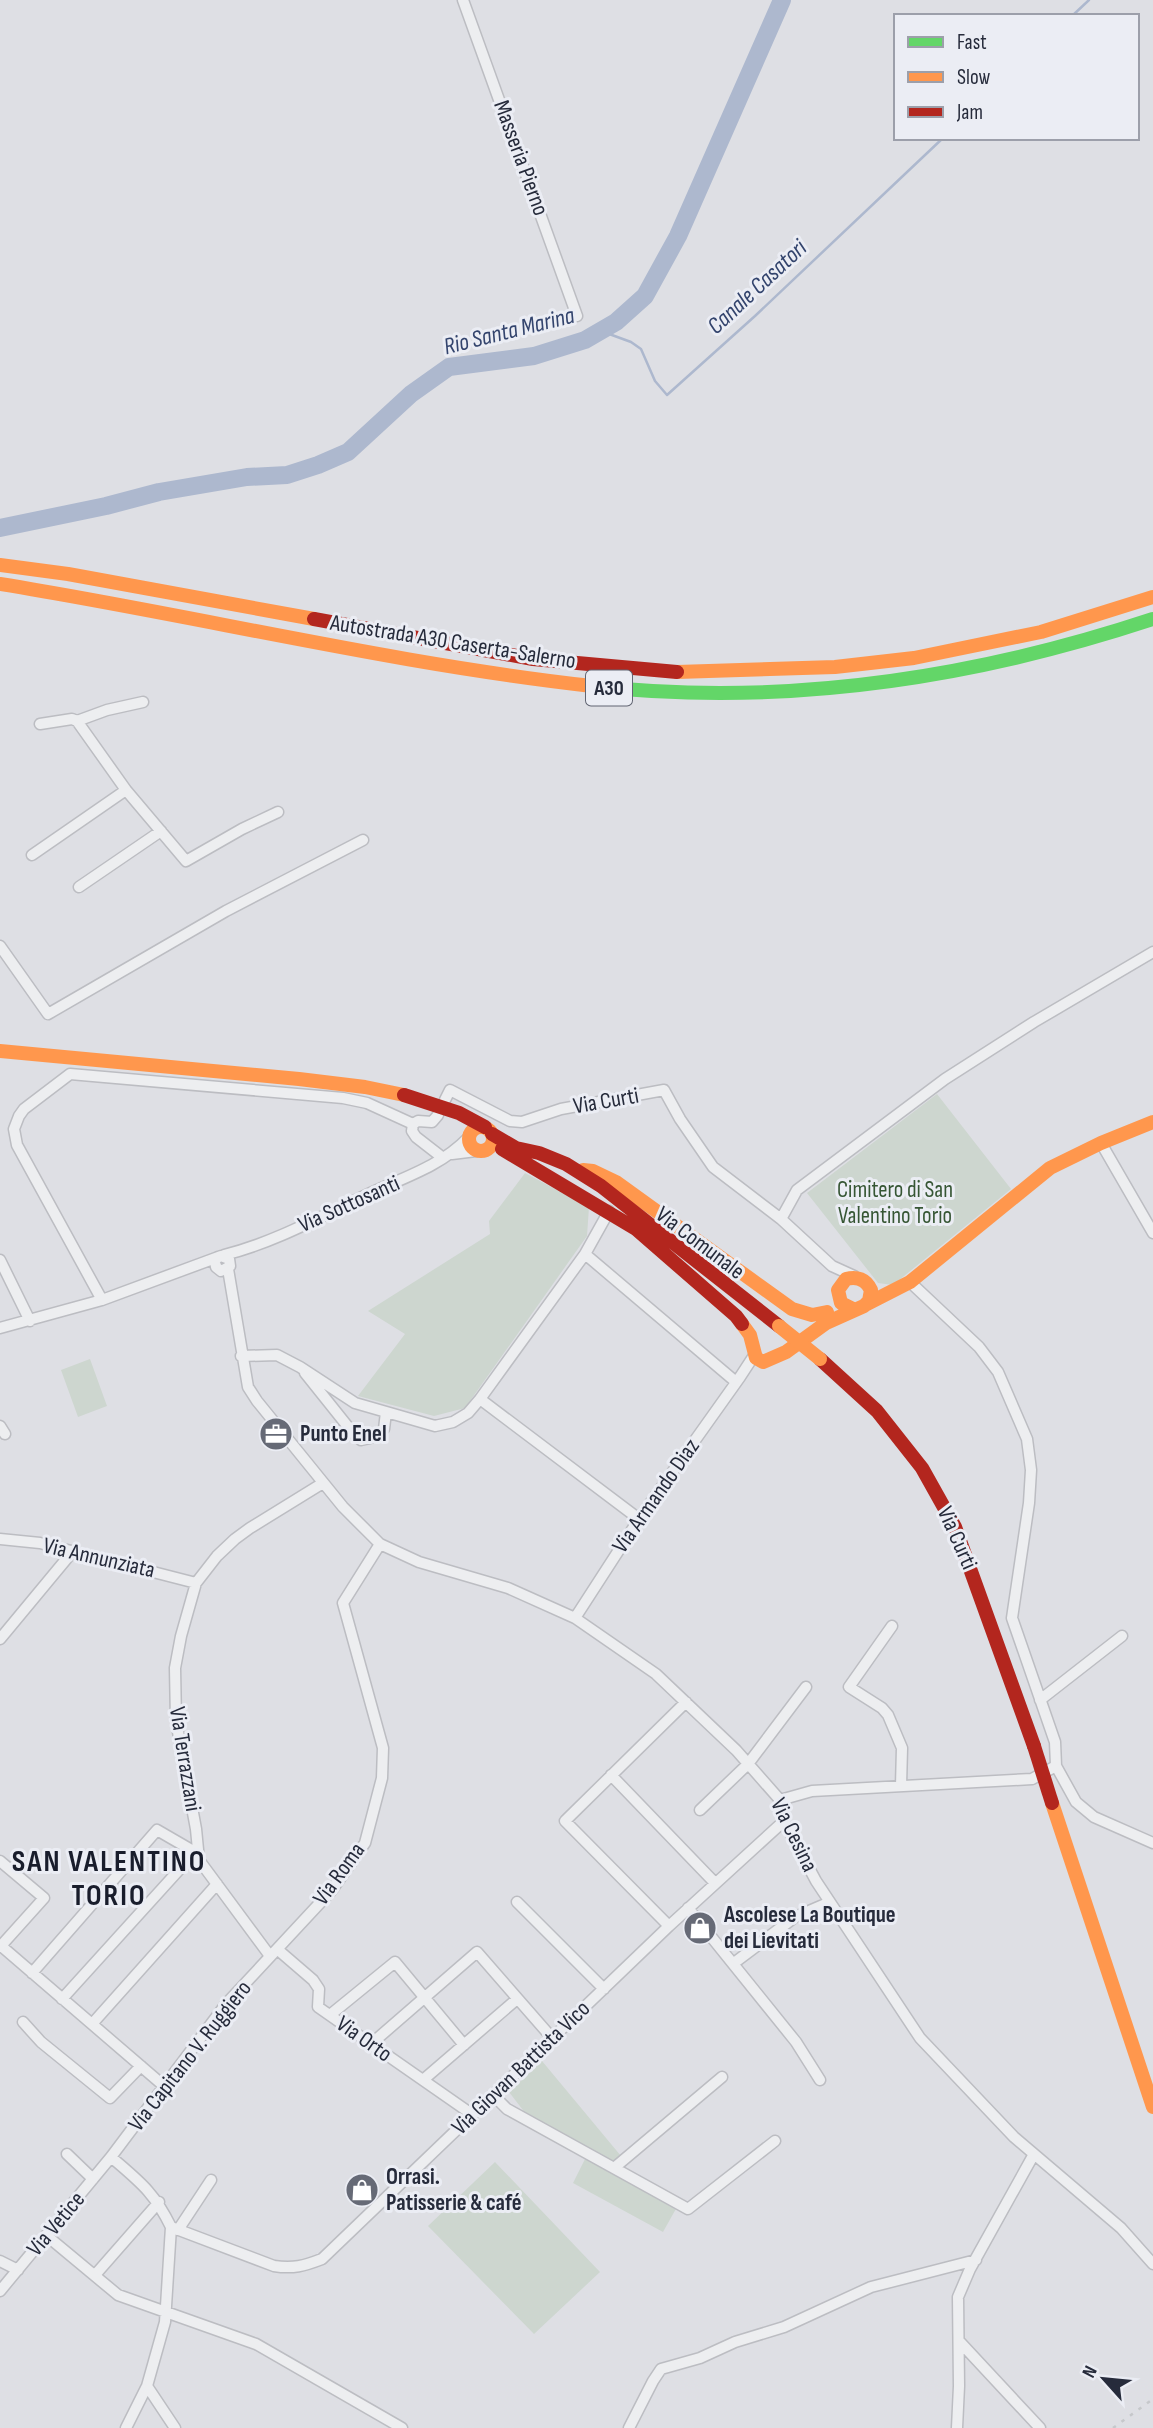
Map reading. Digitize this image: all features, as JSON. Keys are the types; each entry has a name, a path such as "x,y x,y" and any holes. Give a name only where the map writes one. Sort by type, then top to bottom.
{"main road":[{"name":"Autostrada A30 Caserta-Salerno","path":"0,565 68,574 533,659 681,672 835,667 914,658 1041,632 1153,597"},
{"name":"Autostrada A30 Caserta-Salerno","path":"0,584 529,678 622,689 691,693 841,687 946,673 1049,651 1153,619"},
{"name":"Via Curti","path":"0,1051 375,1089 458,1114 489,1131 509,1149 636,1229 723,1304 750,1335 760,1358"},
{"path":"458,1114 475,1143"},
{"path":"760,1358 764,1348 785,1351 817,1328 911,1282 1050,1168 1153,1122"},
{"path":"474,1129 489,1131 492,1145 475,1143 474,1129"},
{"name":"Via Curti","path":"475,1143 554,1158 635,1211 820,1359 877,1410 922,1468 956,1527 1034,1746 1153,2107"},
{"name":"Via Comunale","path":"574,1169 593,1171 617,1182 792,1308 812,1315 827,1312"},
{"path":"817,1328 846,1279 854,1276 890,1293"},
{"path":"859,1307 871,1294 869,1285"},
{"path":"839,1290 844,1306 859,1307"}],"street":[{"name":"Masseria Pierno","path":"463,0 578,316"},
{"path":"77,721 107,710 143,702"},
{"path":"40,724 72,719 77,721 126,790 186,861 278,812"},
{"path":"32,855 126,790"},
{"path":"79,887 161,831"},
{"path":"0,946 48,1014 226,911 363,840"},
{"path":"781,1219 797,1189 945,1079 1034,1022 1153,952"},
{"path":"103,1300 42,1195 17,1145 14,1129 24,1109 70,1074 343,1098 367,1103 413,1124"},
{"name":"Via Curti","path":"445,1100 450,1090 510,1121 522,1122 561,1109 664,1090 713,1167 781,1219 832,1266 854,1276"},
{"path":"413,1124 418,1121 432,1122 438,1115"},
{"path":"413,1124 412,1131 416,1137 447,1156"},
{"name":"Via Sottosanti","path":"0,1328 103,1300 197,1265 222,1264 244,1250 421,1172 475,1143"},
{"path":"1101,1143 1153,1233"},
{"path":"242,1356 277,1355 355,1403 435,1426 453,1422 468,1413 480,1399 585,1254 609,1212"},
{"path":"585,1254 738,1380"},
{"path":"0,1260 30,1321"},
{"name":"Via Cesina","path":"222,1264 238,1320 248,1387 349,1514 380,1544 419,1562 508,1588 575,1618 656,1674 736,1749 780,1800 784,1821 816,1881 920,2038 1014,2137 1121,2228 1153,2264"},
{"name":"Via Curti","path":"832,1266 839,1290"},
{"path":"911,1282 979,1347 998,1372 1027,1439 1031,1471 1029,1503 1012,1618 1055,1742 1056,1766 1076,1802 1094,1817 1153,1843"},
{"name":"Via Armando Diaz","path":"575,1618 639,1519 738,1380 760,1358"},
{"path":"300,1367 344,1423 361,1440 384,1429 386,1412"},
{"path":"480,1399 639,1519"},
{"path":"196,1583 217,1556 235,1539 323,1483"},
{"name":"Via Annunziata","path":"0,1539 40,1543 196,1583"},
{"name":"Via Roma","path":"274,1952 332,1889 365,1843 382,1778 383,1748 343,1603 380,1544"},
{"path":"0,1639 73,1551"},
{"name":"Via Terrazzani","path":"196,1583 175,1668 176,1721 192,1803 196,1851 199,1860 217,1884 274,1952"},
{"path":"892,1626 849,1687 882,1708 888,1715 902,1748 901,1786"},
{"path":"1040,1700 1122,1636"},
{"path":"700,1811 748,1764 806,1687"},
{"path":"669,1926 565,1821 686,1702"},
{"path":"780,1800 812,1791 1032,1779 1056,1766"},
{"path":"611,1775 715,1883"},
{"name":"Via Giovan Battista Vico","path":"175,2228 274,2266 289,2269 322,2259 669,1926 784,1821"},
{"path":"32,1972 157,1830 196,1851 62,1999"},
{"path":"0,1861 44,1898 0,1946 163,2086"},
{"path":"92,2024 217,1884"},
{"path":"517,1902 604,1989"},
{"path":"734,1963 795,1917 830,1902"},
{"path":"688,1908 796,2042 820,2080"},
{"name":"Via Orto","path":"274,1952 313,1980 318,1989 318,2007 472,2115"},
{"name":"Via Capitano V. Ruggiero","path":"111,2157 226,2004 274,1952"},
{"path":"371,2044 477,1952 552,2038"},
{"path":"330,2015 395,1962 464,2045"},
{"path":"423,2080 517,1998"},
{"path":"23,2022 41,2042 110,2098 141,2066"},
{"path":"614,2168 722,2077"},
{"path":"493,2095 507,2109 688,2209 775,2141"},
{"path":"66,2154 93,2179"},
{"path":"957,2428 958,2297 1034,2154"},
{"path":"111,2157 145,2186 175,2228"},
{"name":"Via Vetice","path":"0,2291 111,2157"},
{"path":"126,2428 147,2386 165,2322 175,2228 211,2180"},
{"path":"95,2275 159,2202"},
{"path":"47,2236 118,2295 256,2344 401,2428"},
{"path":"629,2428 661,2370 784,2327 871,2287 976,2260"},
{"path":"0,2261 18,2270"},
{"path":"959,2342 1040,2428"},
{"path":"147,2386 175,2428"}],"green space":[{"name":"Cimitero di San Valentino Torio","path":"937,1094 1011,1189 893,1285 878,1283 807,1193"},
{"path":"525,1173 589,1207 587,1236 465,1408 434,1416 358,1396 405,1334 368,1311 490,1234 489,1221"},
{"path":"90,1359 107,1406 78,1417 61,1370"},
{"path":"542,2061 621,2156 612,2164 526,2114 509,2092"},
{"path":"586,2157 677,2207 663,2232 573,2183"},
{"path":"495,2162 600,2272 534,2334 428,2226"}],"waterway":[{"name":"Rio Santa Marina","path":"0,528 159,492 247,477 287,475 318,465 348,452 411,394 449,367 534,356 585,340 616,322 645,296 678,236 782,0"},
{"name":"Canale Casatori","path":"1074,14 1089,0"},
{"name":"Canale Casatori","path":"601,331 631,342 641,349 655,381 667,395 755,316 941,140"}],"railway":[{"path":"1113,2428 1153,2399"}],"traffic: fast":[{"path":"592,686 663,692 734,693 876,683 1016,658 1153,619"}],"traffic: slow":[{"path":"0,565 68,574 314,619"},
{"path":"0,584 443,665 592,686"},
{"path":"677,672 835,667 914,658 1041,632 1153,597"},
{"path":"0,1051 299,1079 404,1095"},
{"path":"865,1305 910,1282 1050,1168 1153,1122"},
{"path":"476,1127 486,1127 493,1134 493,1139 493,1144 486,1151 476,1151 469,1144 469,1134 476,1127"},
{"path":"583,1170 593,1171 616,1182 792,1309 812,1315 827,1312"},
{"path":"742,1324 750,1335 756,1358 763,1362 786,1352 826,1323 864,1306 869,1301 871,1290 861,1279 846,1279 838,1290 841,1303 853,1309"},
{"path":"779,1326 820,1359"},
{"path":"1052,1803 1153,2107"}],"traffic: jam":[{"path":"314,619 533,659 677,672"},
{"path":"404,1095 459,1113 485,1127"},
{"path":"492,1134 516,1148 539,1153 566,1164 601,1186 779,1326"},
{"path":"502,1149 636,1229 742,1324"},
{"path":"820,1359 877,1411 922,1468 955,1527 1034,1746"},
{"path":"1034,1746 1052,1803"}],"place":[{"name":"Punto Enel","path":"276,1434"},
{"name":"Ascolese La Boutique dei Lievitati","path":"700,1928"},
{"name":"Orrasi. Patisserie & café","path":"362,2190"}],"district":[{"name":"SAN VALENTINO TORIO","path":"109,1879"}]}
